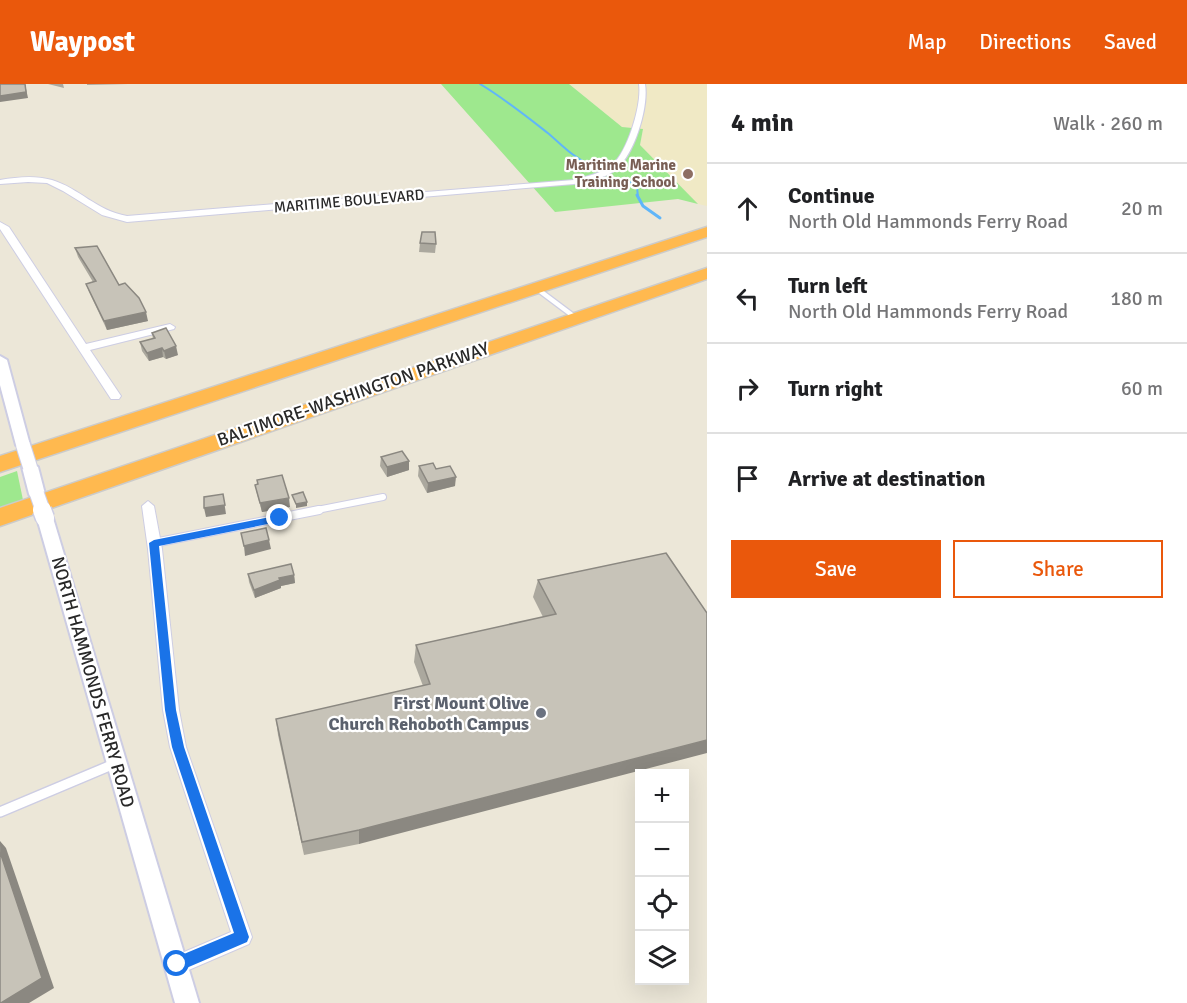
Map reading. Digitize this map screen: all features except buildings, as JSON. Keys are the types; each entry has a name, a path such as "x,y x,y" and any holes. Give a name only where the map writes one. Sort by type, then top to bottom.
{"highway":[{"path":"0,464 707,232"},
{"name":"BALTIMORE-WASHINGTON PARKWAY","path":"0,517 707,273"}],"street":[{"name":"MARITIME BOULEVARD","path":"0,182 34,180 56,184 103,214 127,219 574,182 606,172 624,159 642,105 642,84"},
{"path":"0,225 6,229 115,396"},
{"path":"84,348 170,327"},
{"name":"NORTH HAMMONDS FERRY ROAD","path":"0,360 188,1003"},
{"path":"148,506 154,543 171,710 178,747 242,937 177,964"}],"lane":[{"path":"536,288 576,318"},
{"path":"154,543 383,497"},
{"path":"0,812 116,763"}],"shaded area":[{"name":"Maritime Marine Training School","path":"569,84 707,84 707,206 698,204 640,145 643,129 622,127"}],"green space":[{"path":"441,84 569,84 622,127 643,129 640,145 698,204 678,199 555,212"},
{"path":"17,471 23,500 0,508 0,477"}],"waterway":[{"path":"480,84 524,114 573,155 590,165"},
{"path":"626,179 637,187 638,197"},
{"path":"638,197 643,206 660,218"}],"place":[{"name":"Maritime Marine Training School","path":"688,174"},
{"name":"First Mount Olive Church Rehoboth Campus","path":"541,713"}],"route":[{"path":"177,964 242,937 204,830 178,747 171,710 154,543 280,518"}]}
